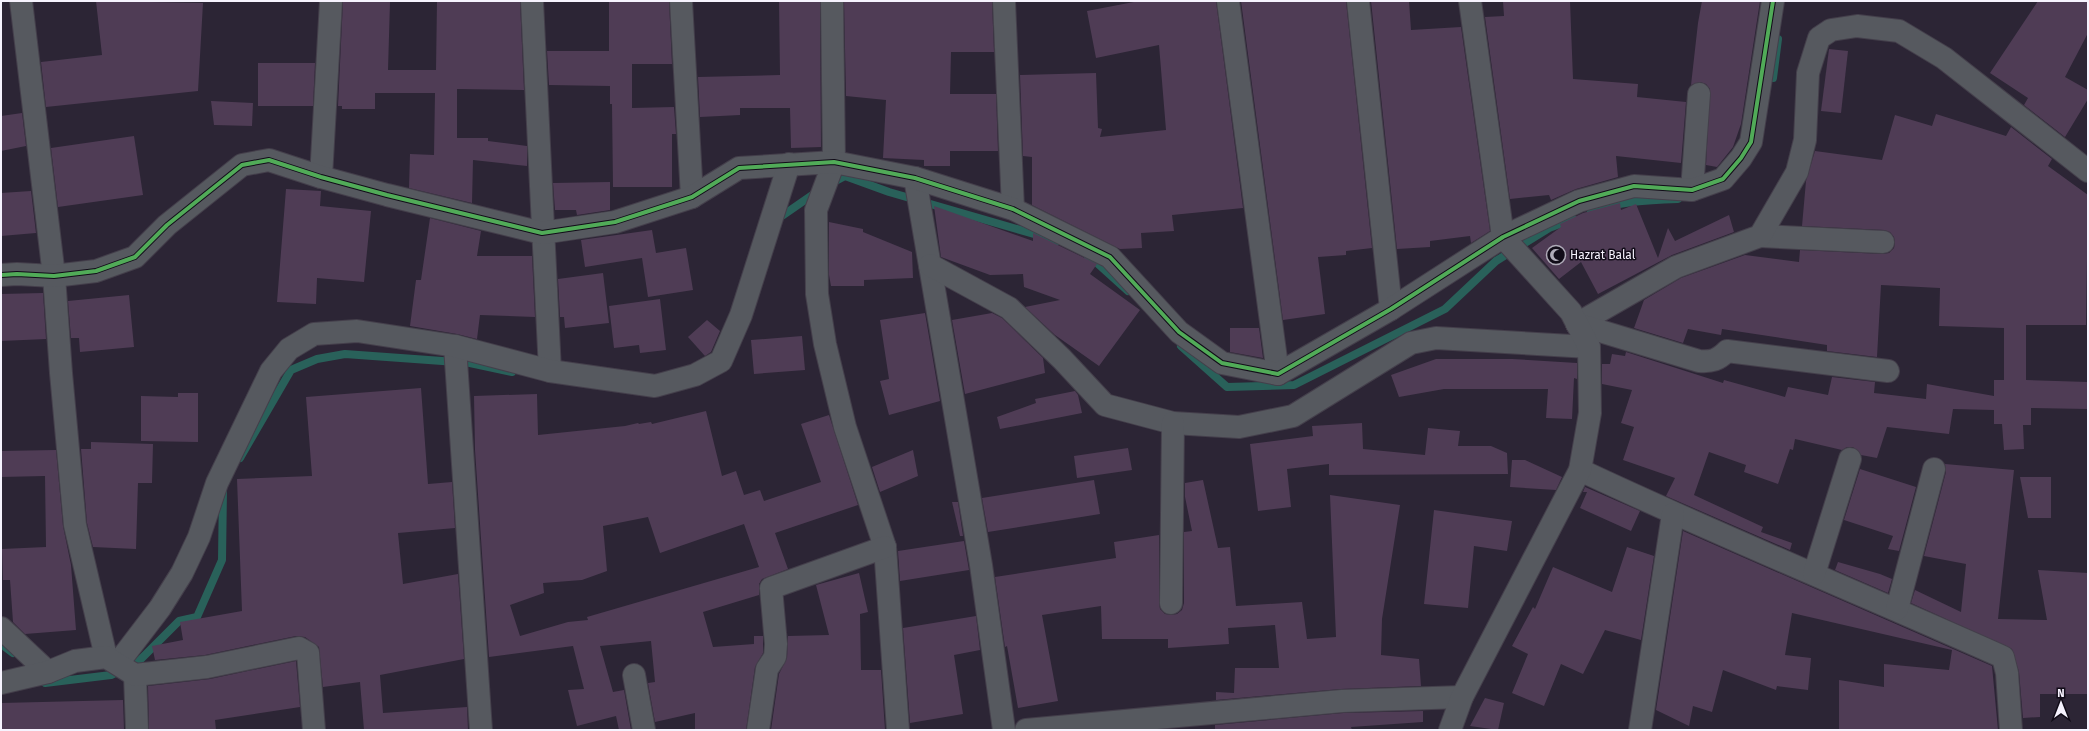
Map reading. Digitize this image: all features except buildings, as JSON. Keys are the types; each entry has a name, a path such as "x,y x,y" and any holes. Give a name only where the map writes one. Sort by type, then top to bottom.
{"street":[{"path":"21,1 54,276 75,525 119,665 137,730"},
{"path":"321,177 331,1"},
{"path":"532,1 542,233 550,371"},
{"path":"681,1 692,197"},
{"path":"832,1 834,162 816,210 817,294 825,344 845,427 884,547 898,730"},
{"path":"1004,1 1013,209"},
{"path":"1228,1 1278,374"},
{"path":"1358,1 1391,309"},
{"path":"1450,730 1462,697 1580,470 1590,413 1589,348 1571,312 1502,236 1470,1"},
{"path":"1,275 17,274 54,276 96,271 135,257 167,226 242,165 269,160 321,177 542,233 615,222 692,197 739,168 834,162 915,178 1013,209 1110,257 1179,332 1222,363 1278,374 1391,309 1502,236 1579,201 1634,186 1692,190 1723,179 1741,158 1751,142 1772,1"},
{"path":"1760,236 1797,172 1805,140 1808,73 1819,38 1832,30 1857,26 1899,32 1944,58 2088,170"},
{"path":"1692,190 1699,94"},
{"path":"119,665 160,608 182,573 198,538 217,483 271,371 288,349 314,334 357,331 455,346 550,371 655,386 695,375 721,361 742,315 789,164"},
{"path":"915,178 981,565 1004,730"},
{"path":"1577,324 1676,267 1760,236 1883,242"},
{"path":"930,265 1009,308 1062,359 1105,405 1173,423 1240,428 1293,416 1411,344 1436,338 1589,348"},
{"path":"1577,324 1699,361 1711,362 1719,359 1727,351 1888,371"},
{"path":"455,346 481,730"},
{"path":"1171,603 1173,423"},
{"path":"1814,574 1850,459"},
{"path":"1897,609 1934,469"},
{"path":"1580,470 1673,514 1897,609 2003,657 2007,673 2011,730"},
{"path":"1640,730 1673,514"},
{"path":"758,730 768,669 775,657 776,644 772,588 884,547"},
{"path":"1,628 48,672"},
{"path":"1,683 48,672 75,661 119,665 207,667 299,648 308,653 314,730"},
{"path":"634,674 644,730"},
{"path":"1026,730 1342,701 1462,697"}],"waterway":[{"path":"1773,78 1778,39"},
{"path":"830,184 845,176 889,192 1048,238 1056,242"},
{"path":"778,220 818,191"},
{"path":"1591,212 1623,203 1678,199"},
{"path":"1181,346 1227,387 1294,385 1445,309 1496,261 1549,228 1573,219"},
{"path":"1088,258 1096,262 1128,291"},
{"path":"240,458 291,370 317,359 345,354 470,363 512,372"},
{"path":"42,680 45,683 111,675 137,663 179,621 197,617 222,560 223,489"},
{"path":"1,644 13,653"}],"cycle path":[{"path":"1,275 17,274 54,276 96,271 135,257 167,225 242,165 269,160 321,177 387,195 542,233 615,222 692,197 739,168 834,162 915,178 1013,209 1110,257 1179,332 1222,363 1278,374 1391,309 1503,237 1579,201 1634,186 1692,190 1723,179 1741,158 1751,142 1773,1"}],"place":[{"name":"Hazrat Balal","path":"1556,255"}]}
